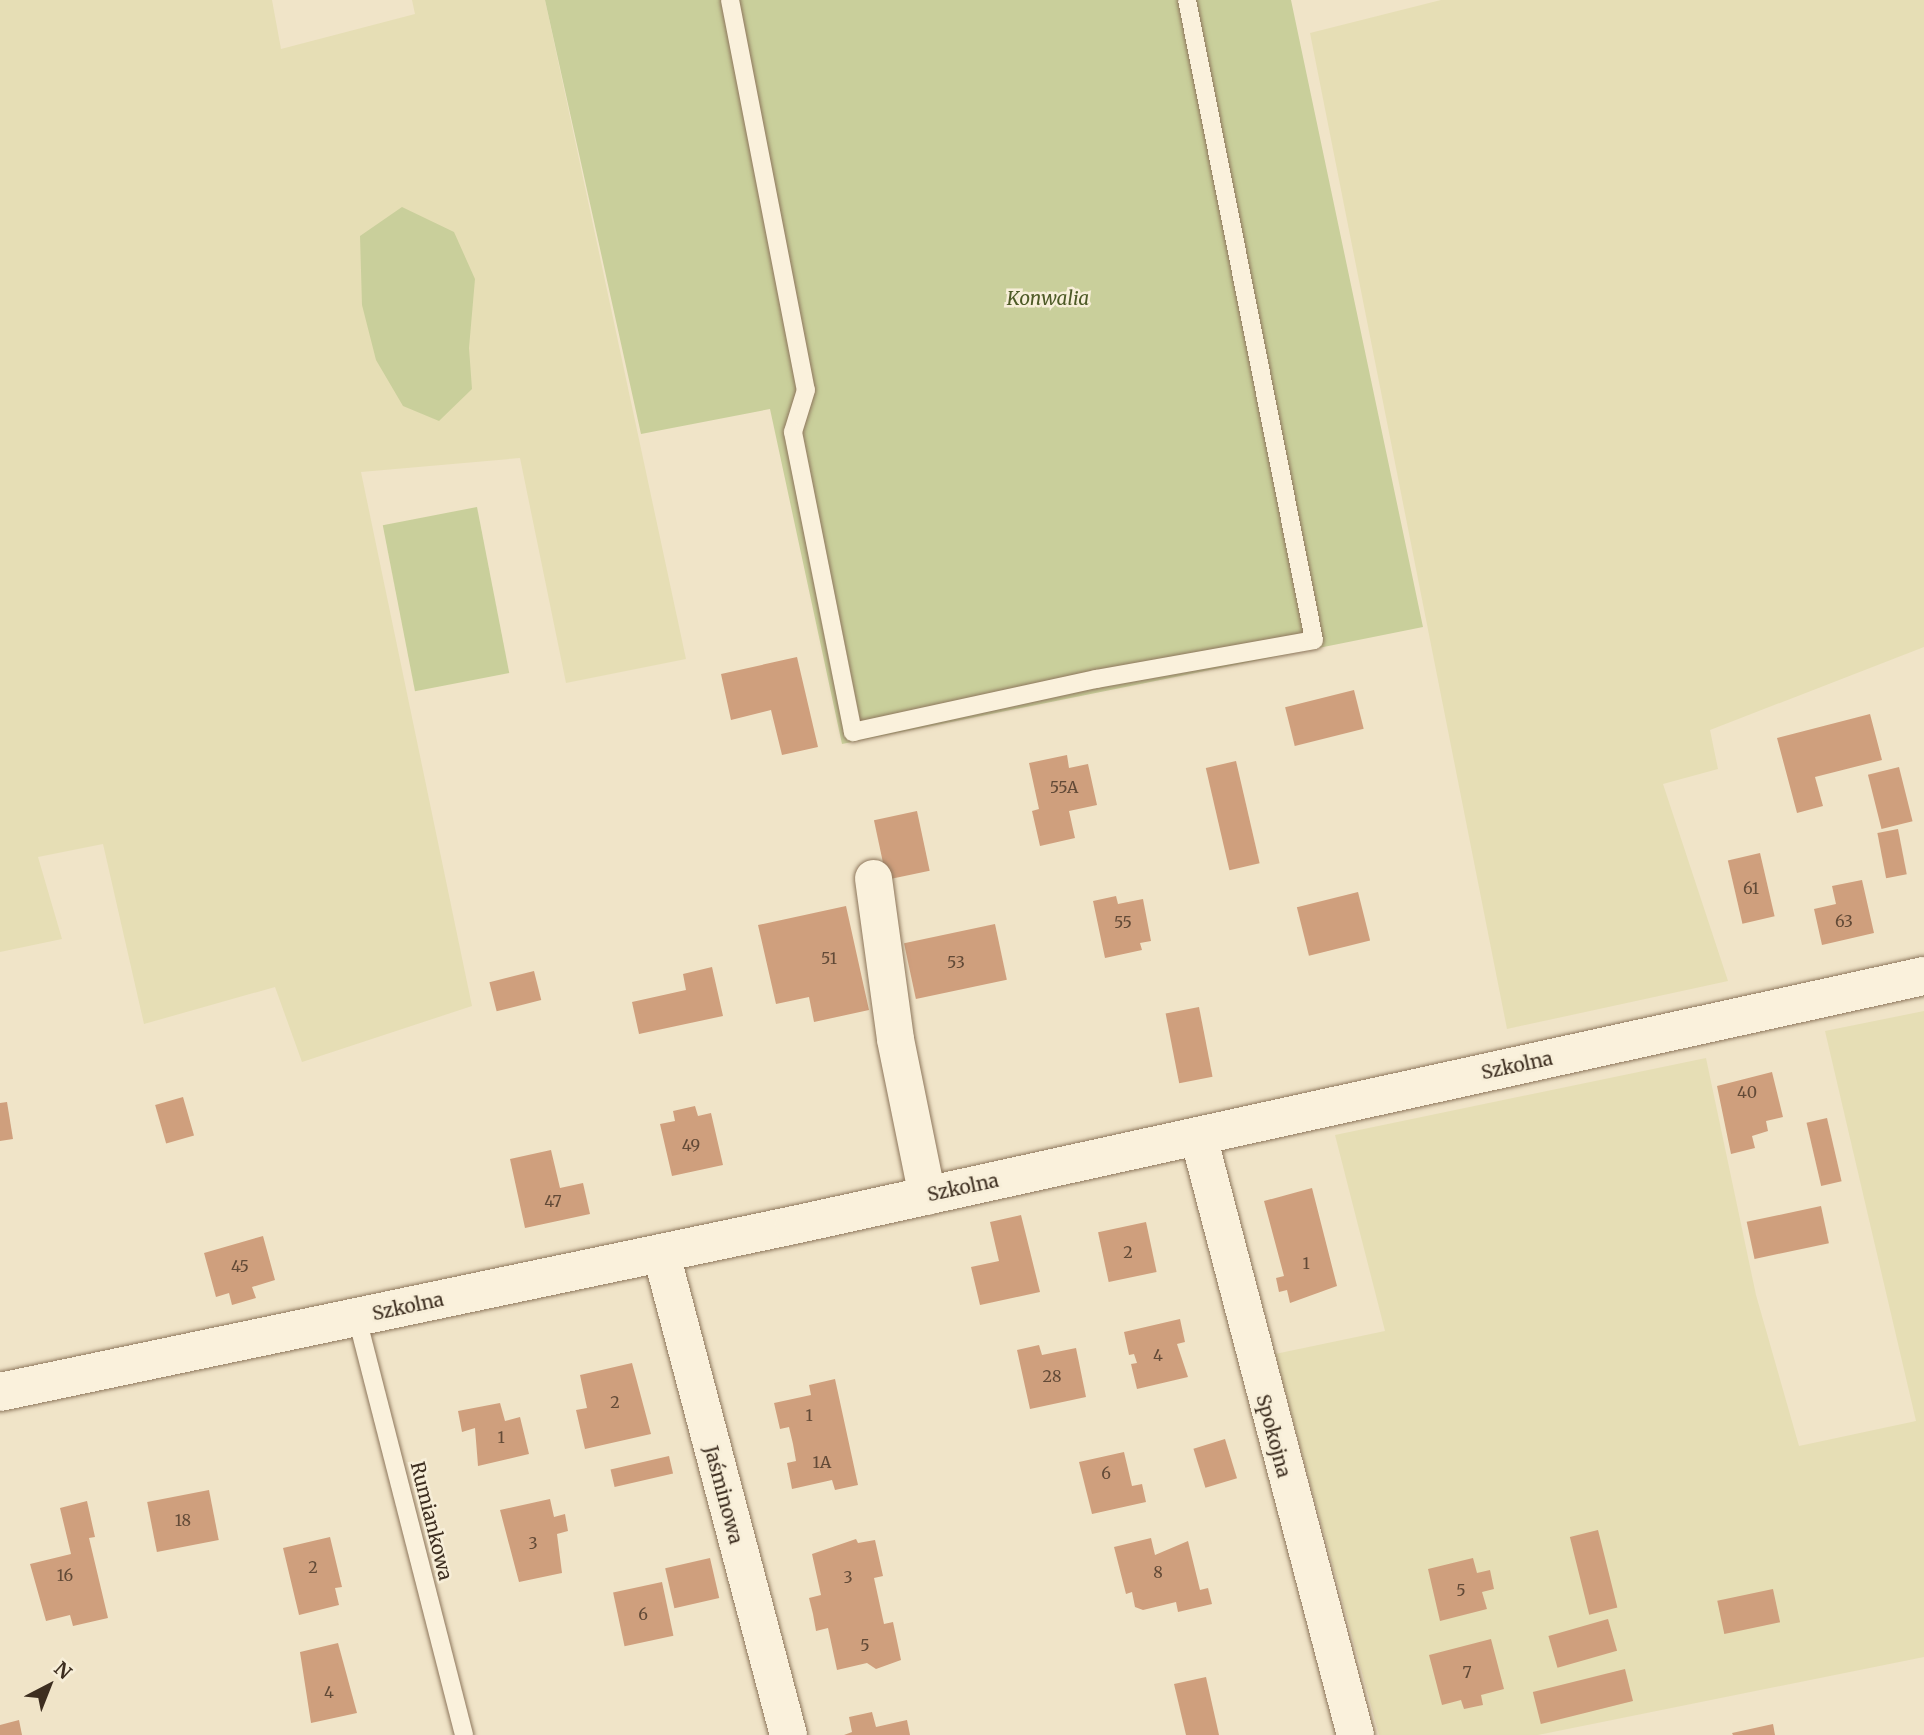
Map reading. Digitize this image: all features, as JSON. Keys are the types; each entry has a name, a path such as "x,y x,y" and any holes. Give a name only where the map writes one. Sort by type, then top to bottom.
{"street":[{"path":"873,878 895,1039 927,1196"},
{"name":"Szkolna","path":"0,1392 661,1254 1924,976"},
{"name":"Spokojna","path":"1198,1136 1355,1735"},
{"name":"Jaśminowa","path":"661,1254 788,1735"}],"lane":[{"path":"730,0 806,390 793,432 853,732 1096,679 1314,640 1187,0"},
{"name":"Rumiankowa","path":"357,1318 464,1735"}],"shaded area":[{"path":"0,0 272,0 281,49 415,14 412,0 545,0 686,659 566,683 520,458 361,472 472,1006 302,1062 275,987 144,1024 103,844 38,857 62,939 0,952"},
{"path":"1441,0 1924,0 1924,647 1710,730 1718,769 1663,784 1728,981 1507,1029 1310,33"},
{"path":"1924,1011 1924,1657 1538,1735 1379,1735 1275,1354 1385,1331 1335,1135 1706,1058 1756,1295 1799,1446 1916,1421 1825,1031"}],"green space":[{"name":"Konwalia","path":"545,0 1291,0 1423,627 842,744 770,409 641,434"},
{"path":"402,207 454,232 475,279 469,348 472,389 439,421 403,406 376,360 362,305 360,236"},
{"path":"477,507 509,673 415,691 383,525"}],"building":[{"path":"797,657 818,747 782,755 771,710 731,720 721,674"},
{"path":"1354,690 1364,729 1295,746 1285,707"},
{"path":"1870,714 1882,760 1815,777 1823,806 1797,813 1777,738"},
{"path":"1067,755 1069,768 1088,764 1097,805 1069,811 1075,838 1040,846 1032,811 1039,809 1029,763"},
{"path":"1236,761 1260,863 1229,870 1206,768"},
{"path":"1899,767 1913,821 1881,829 1868,775"},
{"path":"917,811 930,871 887,880 874,820"},
{"path":"1898,829 1907,874 1886,878 1877,833"},
{"path":"1760,853 1775,916 1742,924 1728,860"},
{"path":"1862,880 1874,933 1822,945 1814,909 1836,904 1832,886"},
{"path":"1358,892 1370,941 1309,956 1297,907"},
{"path":"1116,896 1118,904 1143,899 1151,941 1140,943 1142,950 1105,958 1093,901"},
{"path":"846,906 869,1010 814,1022 809,997 776,1004 758,925"},
{"path":"995,924 1007,980 916,999 904,943"},
{"path":"712,967 723,1016 639,1034 632,1002 686,990 683,974"},
{"path":"534,971 541,1000 497,1011 489,982"},
{"path":"1199,1007 1213,1077 1179,1083 1166,1013"},
{"path":"1772,1072 1783,1117 1766,1121 1768,1131 1752,1136 1755,1148 1731,1154 1717,1086"},
{"path":"183,1097 194,1135 166,1143 155,1105"},
{"path":"7,1102 13,1139 0,1141 0,1103"},
{"path":"695,1106 698,1116 711,1113 723,1165 672,1176 660,1124 675,1121 673,1111"},
{"path":"1827,1118 1842,1181 1821,1186 1807,1123"},
{"path":"551,1150 560,1188 583,1183 590,1214 525,1228 510,1159"},
{"path":"1312,1188 1337,1286 1290,1303 1287,1290 1279,1292 1276,1278 1284,1276 1264,1201"},
{"path":"1821,1206 1829,1243 1755,1259 1747,1222"},
{"path":"1021,1215 1040,1292 980,1305 971,1267 999,1261 990,1222"},
{"path":"1146,1222 1157,1272 1109,1282 1098,1232"},
{"path":"263,1236 275,1280 252,1287 256,1298 232,1305 229,1293 216,1297 204,1253"},
{"path":"1180,1319 1185,1342 1177,1344 1188,1377 1137,1389 1131,1364 1137,1363 1134,1354 1129,1355 1124,1332"},
{"path":"1039,1345 1042,1355 1076,1348 1086,1397 1030,1409 1017,1350"},
{"path":"632,1363 651,1434 585,1449 576,1410 587,1408 580,1375"},
{"path":"835,1379 858,1485 835,1490 832,1480 792,1489 787,1463 796,1461 793,1444 789,1427 780,1429 774,1403 811,1395 809,1385"},
{"path":"500,1403 505,1421 520,1417 529,1454 478,1466 475,1428 462,1432 458,1411"},
{"path":"1225,1439 1237,1478 1205,1488 1193,1449"},
{"path":"1124,1452 1132,1486 1142,1484 1146,1502 1092,1514 1079,1462"},
{"path":"669,1456 673,1474 615,1487 611,1469"},
{"path":"209,1490 219,1540 157,1552 147,1502"},
{"path":"550,1499 554,1517 565,1514 568,1531 557,1534 562,1573 519,1582 500,1510"},
{"path":"87,1501 95,1537 89,1538 108,1618 73,1626 70,1615 46,1621 30,1564 71,1554 60,1508"},
{"path":"1598,1530 1617,1608 1589,1615 1570,1537"},
{"path":"330,1537 342,1587 335,1588 339,1605 299,1615 283,1548"},
{"path":"1151,1538 1155,1555 1188,1541 1200,1590 1208,1588 1212,1604 1178,1612 1176,1602 1143,1610 1135,1607 1132,1592 1126,1594 1114,1547"},
{"path":"856,1539 858,1543 875,1540 883,1576 874,1578 884,1624 893,1622 901,1660 876,1669 867,1663 837,1670 828,1628 816,1631 809,1598 821,1595 812,1554"},
{"path":"710,1558 719,1598 674,1608 665,1568"},
{"path":"1473,1558 1477,1573 1490,1570 1494,1589 1482,1592 1487,1609 1440,1621 1428,1569"},
{"path":"662,1582 673,1636 625,1646 613,1592"},
{"path":"1773,1589 1780,1622 1724,1634 1717,1601"},
{"path":"1608,1619 1617,1651 1557,1668 1548,1636"},
{"path":"1491,1639 1504,1689 1481,1695 1483,1705 1464,1709 1461,1700 1442,1705 1429,1655"},
{"path":"338,1643 357,1713 311,1723 300,1652"},
{"path":"1625,1669 1633,1701 1541,1724 1533,1692"},
{"path":"1206,1677 1219,1735 1186,1735 1174,1684"},
{"path":"872,1712 876,1727 907,1720 910,1735 844,1735 852,1732 849,1717"},
{"path":"19,1720 22,1735 0,1735 0,1725"},
{"path":"1773,1724 1775,1735 1732,1733"}]}
